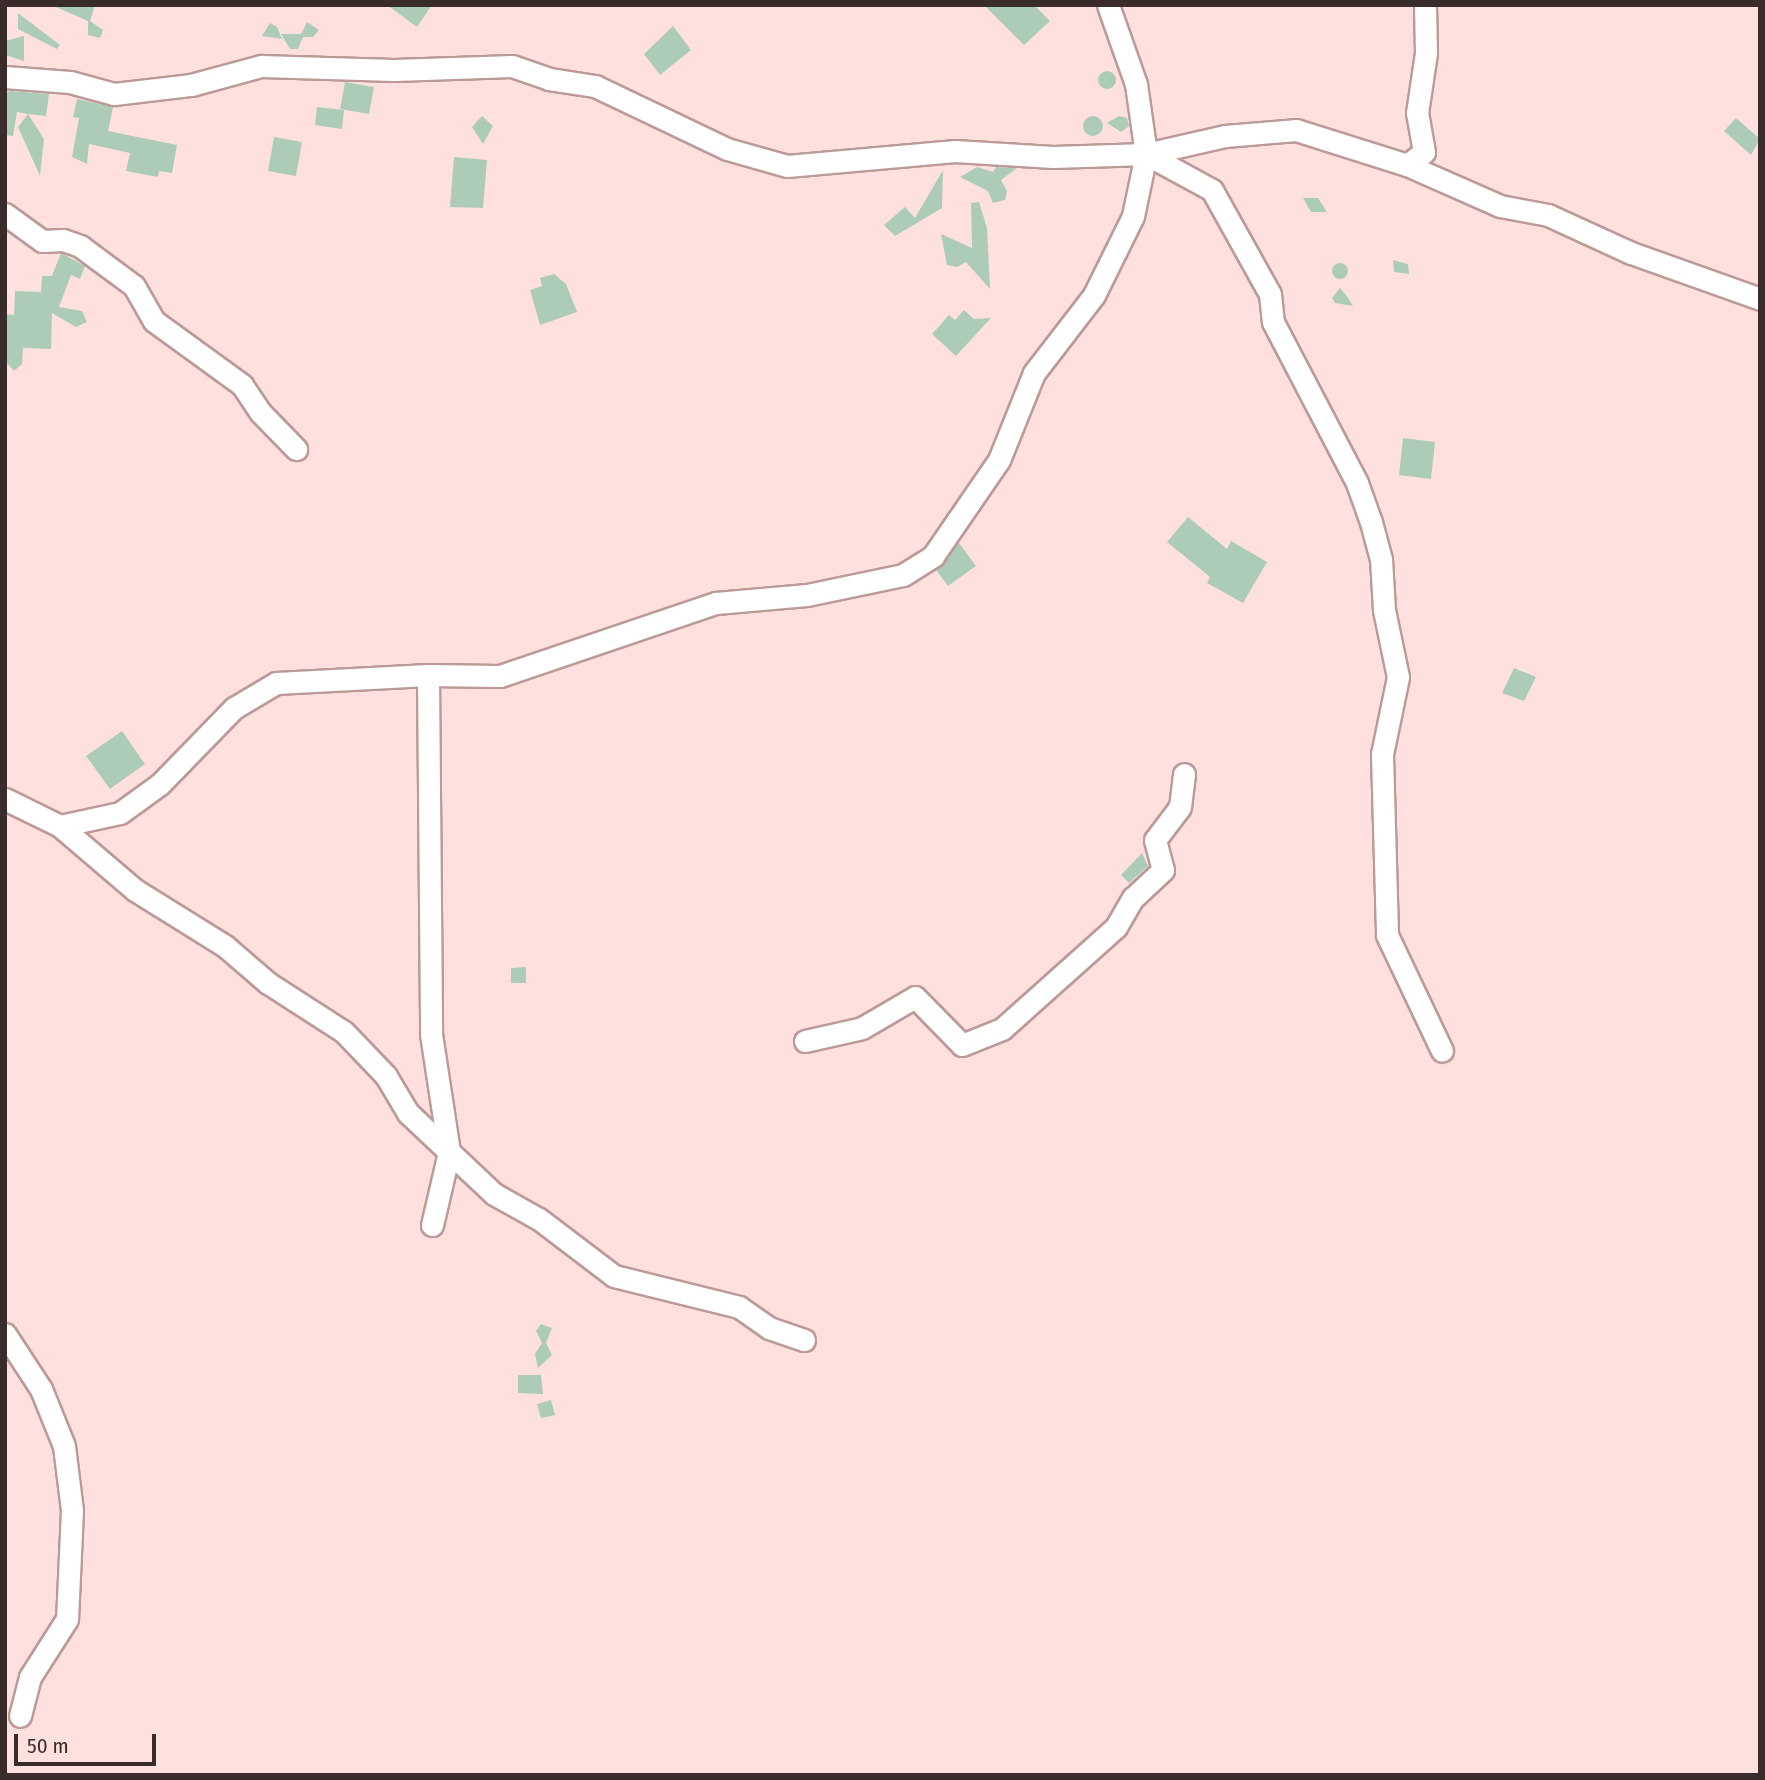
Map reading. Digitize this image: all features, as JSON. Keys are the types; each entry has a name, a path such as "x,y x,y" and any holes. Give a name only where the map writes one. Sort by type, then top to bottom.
{"street":[{"path":"60,827 120,813 160,784 234,708 276,682 428,675 500,676 716,603 807,595 903,575 933,556 999,460 1034,373 1094,295 1133,216 1146,154 1136,83 1108,5"},
{"path":"1407,165 1424,152 1417,113 1426,53 1425,5"},
{"path":"5,77 70,82 114,94 191,85 261,66 407,70 512,66 549,79 595,86 727,149 787,166 858,163 955,151 1052,157 1146,154 1225,136 1296,130 1407,165 1500,206 1548,215 1631,253 1760,299"},
{"path":"1146,154 1212,190 1270,294 1273,322 1357,483 1371,522 1381,559 1384,610 1398,677 1382,754 1387,935 1442,1051"},
{"path":"5,214 42,241 63,240 80,246 134,286 154,321 242,384 260,412 296,449"},
{"path":"428,675 431,1034 449,1152 432,1225"},
{"path":"805,1041 862,1028 915,997 962,1045 1002,1029 1116,927 1133,898 1163,870 1155,840 1180,807 1184,774"},
{"path":"5,799 60,827 135,890 225,946 268,983 344,1032 386,1076 408,1113 494,1194 539,1219 614,1276 739,1307 769,1328 804,1340"},
{"path":"5,1335 41,1389 64,1446 72,1510 67,1619 30,1677 20,1716"}],"building":[{"path":"51,5 95,5 90,21 103,30 100,38 88,35 88,21"},
{"path":"387,5 432,5 417,27"},
{"path":"984,5 1034,5 1050,21 1024,45"},
{"path":"18,13 60,45 57,49 18,29"},
{"path":"307,22 319,30 313,37 303,37 298,49 290,49 281,34 301,34"},
{"path":"270,23 277,27 282,39 262,36"},
{"path":"673,26 691,50 660,75 644,54"},
{"path":"24,36 24,61 5,55 5,41"},
{"path":"1107,71 1113,74 1116,80 1113,86 1107,89 1101,86 1098,80 1101,74"},
{"path":"345,82 374,87 369,114 340,109"},
{"path":"11,91 49,94 46,116 17,112 13,136 5,135 5,93"},
{"path":"77,99 113,107 108,131 177,145 172,173 159,171 158,177 126,171 130,153 89,144 87,164 72,157 79,118 73,117"},
{"path":"317,107 344,110 342,129 315,125"},
{"path":"28,114 44,139 40,176 18,127"},
{"path":"482,116 493,126 483,144 472,127"},
{"path":"1093,116 1100,119 1103,126 1100,133 1093,136 1086,133 1083,126 1086,119"},
{"path":"1119,116 1127,118 1129,126 1121,132 1107,123"},
{"path":"1736,118 1760,139 1751,155 1724,131"},
{"path":"274,137 302,142 296,176 268,171"},
{"path":"454,157 487,160 483,208 450,207"},
{"path":"977,167 993,172 996,167 1017,168 1001,180 1007,191 1005,200 993,203 988,191 960,177"},
{"path":"943,170 942,208 895,236 884,225 905,207 915,218"},
{"path":"1303,198 1318,198 1327,212 1311,212"},
{"path":"979,202 987,228 990,289 966,262 957,267 947,265 941,234 972,248 971,203"},
{"path":"61,253 85,266 80,279 71,275 59,307 82,311 87,322 76,327 52,313 51,349 23,348 22,364 14,371 6,362 5,314 14,315 15,291 41,292 42,276 52,276"},
{"path":"1393,260 1408,264 1409,274 1394,272"},
{"path":"1340,263 1348,271 1340,279 1332,271"},
{"path":"554,274 566,284 577,312 540,325 530,290 542,286 540,278"},
{"path":"1340,288 1353,306 1335,303 1332,298"},
{"path":"964,310 974,319 991,318 956,356 932,334 949,315 955,320"},
{"path":"1403,438 1435,442 1431,479 1399,475"},
{"path":"1188,517 1227,549 1231,541 1267,562 1243,603 1207,583 1210,577 1167,542"},
{"path":"959,543 976,566 948,586 936,570"},
{"path":"1514,668 1536,677 1524,701 1502,693"},
{"path":"122,731 145,764 110,789 86,756"},
{"path":"1142,853 1148,866 1129,883 1121,875"},
{"path":"526,967 526,983 511,983 511,968"},
{"path":"541,1324 552,1328 546,1343 552,1355 538,1368 535,1354 542,1343 536,1331"},
{"path":"518,1375 541,1375 543,1394 518,1393"},
{"path":"551,1400 555,1415 541,1418 537,1404"}]}
